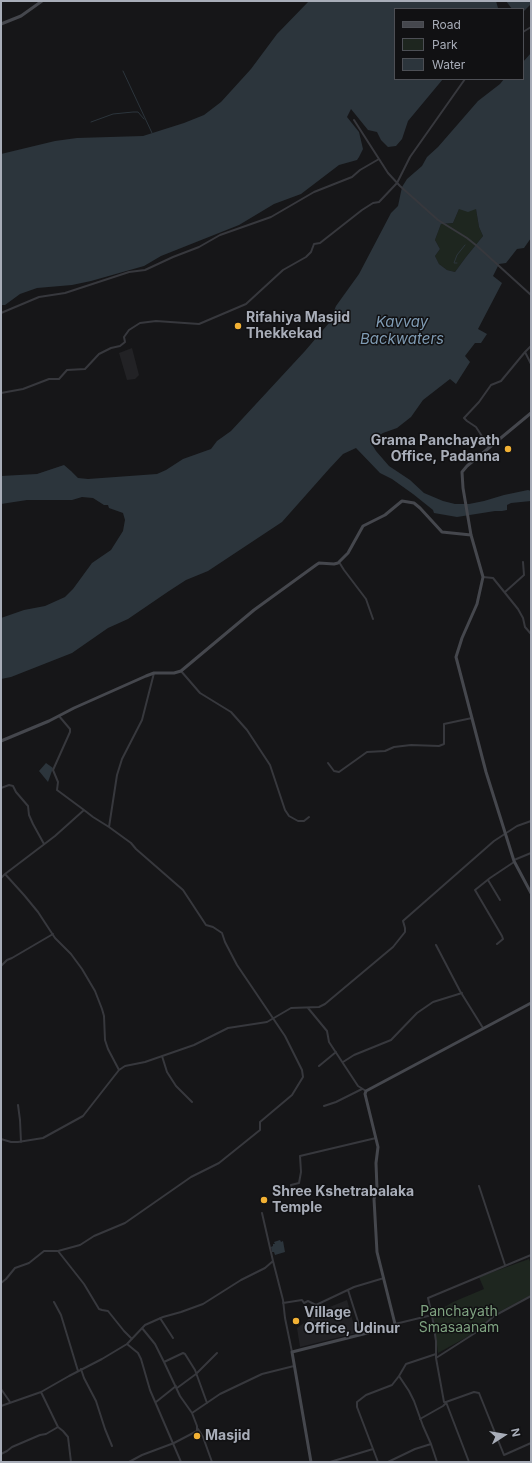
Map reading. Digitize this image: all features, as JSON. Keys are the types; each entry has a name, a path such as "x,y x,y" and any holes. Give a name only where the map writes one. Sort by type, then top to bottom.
{"main road":[{"path":"1,24 21,16 42,1"},
{"path":"531,413 464,469 462,476 463,488 471,535 483,577 477,604 462,638 456,657 486,772 505,833 514,861 531,893"},
{"path":"1,741 24,732 96,698 154,674 174,673 181,671 254,610 316,565 319,563 334,564 340,562 348,553 363,526 385,515 402,501 410,502 420,508 442,532 471,535"},
{"path":"311,1462 292,1352 391,1327 395,1324 377,1252 374,1199 377,1189 376,1163 378,1147 364,1090 484,1029 531,1003"}],"street":[{"path":"1,394 49,379 59,379 67,370 84,369 99,354 111,348 120,346 125,342 124,337 129,330 140,323 156,321 199,324 246,304 283,270 306,257 311,252 314,244 320,243 362,210 373,203 379,202 397,183 410,157 464,80"},
{"path":"354,120 379,159 400,186 438,220 467,238 531,295"},
{"path":"1,313 39,297 65,293 129,272 145,270 167,259 199,247 224,233 271,217 314,192 352,177 360,170 379,159"},
{"path":"489,448 476,427 464,418 479,402 491,385 501,381 531,346"},
{"path":"525,352 531,364"},
{"path":"340,562 366,599 373,619"},
{"path":"505,592 524,575 523,562"},
{"path":"483,577 493,578 505,592 523,618 525,627 531,634"},
{"path":"181,671 200,692 231,712 247,730 270,765 285,810 289,816 304,821 309,817"},
{"path":"109,827 117,775 122,759 142,720 154,674"},
{"path":"1,1283 15,1268 29,1263 44,1251 58,1251 80,1245 94,1236 125,1223 191,1177 219,1163 260,1130 261,1128 259,1123 292,1095 303,1077 302,1070 285,1036 237,965 222,933 213,927 206,925 183,890 131,843 57,790 58,782 53,770 70,732 67,725 59,716"},
{"path":"328,763 334,771 339,772 367,752 385,751 394,747 411,745 439,746 444,744 444,724 472,718"},
{"path":"1,788 9,785 13,786 28,806 29,815 44,844"},
{"path":"1,878 84,810"},
{"path":"1,1139 11,1142 21,1142 43,1138 83,1116 88,1112 119,1070 125,1066 162,1056 194,1045 228,1028 267,1022 291,1008 319,1007 325,1004 384,956 403,936 405,928 404,920 474,858 505,833 516,826 531,820"},
{"path":"497,944 503,939 502,936 475,890 514,861 531,852"},
{"path":"5,874 38,912 55,938 71,954 95,991 104,1016 105,1040 119,1070"},
{"path":"488,880 500,900"},
{"path":"1,966 7,960 53,934"},
{"path":"436,945 462,993 484,1029"},
{"path":"343,1062 354,1055 390,1040 418,1013 432,1002 462,993"},
{"path":"308,1008 327,1031 328,1039 336,1052 358,1086 364,1090"},
{"path":"319,1066 336,1052"},
{"path":"162,1056 167,1072 176,1086 192,1102"},
{"path":"324,1106 364,1090"},
{"path":"18,1105 21,1142"},
{"path":"275,1195 292,1190 291,1185 299,1183 301,1172 300,1156 376,1138"},
{"path":"479,1186 505,1265"},
{"path":"262,1213 283,1302 292,1352"},
{"path":"58,1251 84,1284 99,1309 108,1311 132,1339"},
{"path":"468,1462 446,1402 443,1400 436,1358 435,1332 428,1298 531,1255"},
{"path":"1,1406 41,1392 127,1344 142,1328 160,1318 189,1310 203,1304 273,1262"},
{"path":"283,1302 302,1300 304,1303 308,1301 316,1305 348,1290 384,1278"},
{"path":"348,1290 362,1334"},
{"path":"436,1358 472,1336 494,1316 531,1296"},
{"path":"54,1302 61,1315 80,1370 96,1401 104,1429 112,1446"},
{"path":"395,1324 432,1315"},
{"path":"160,1318 173,1338"},
{"path":"142,1328 155,1344 176,1387 192,1414 203,1437 212,1462"},
{"path":"127,1344 138,1353 141,1359 150,1390 181,1462"},
{"path":"164,1362 183,1353 185,1354 196,1374 207,1403"},
{"path":"156,1402 196,1374 217,1353"},
{"path":"378,1462 357,1407 357,1402 366,1395 392,1385 406,1364 436,1354"},
{"path":"192,1414 220,1394 262,1374 294,1366"},
{"path":"399,1376 409,1391 437,1462"},
{"path":"1,1390 10,1402"},
{"path":"41,1392 58,1426 68,1437 72,1462"},
{"path":"420,1419 443,1406 446,1402 474,1392 479,1393 504,1455 531,1443"},
{"path":"1,1454 12,1447 46,1434 58,1426"},
{"path":"129,1462 142,1455 174,1443 197,1431 198,1428"},
{"path":"388,1462 415,1449 431,1444"},
{"path":"330,1462 373,1449"}],"shaded area":[{"path":"132,348 139,375 135,379 127,380 119,353"},
{"path":"347,1300 356,1333 300,1347 297,1328 320,1311"}],"green space":[{"path":"459,209 476,209 479,227 483,236 455,272 447,270 439,264 435,256 440,249 435,240 441,224 453,223"},
{"name":"Panchayath Smasaanam","path":"529,1259 531,1264 531,1295 495,1314 476,1332 438,1353 433,1314 453,1302 484,1289 479,1277"}],"water":[{"path":"309,1 496,1 498,8 394,8 394,80 442,80 408,121 402,139 396,146 388,147 381,140 377,132 368,130 351,109 347,117 359,132 363,149 359,157 357,160 339,165 301,194 274,204 239,225 161,256 144,266 72,285 37,288 20,294 5,305 1,305 1,154 55,141 77,138 143,136 204,115 221,102 251,69 277,34"},
{"path":"506,1 531,1 531,4 524,11 524,8 511,8"},
{"name":"Kavvay Backwaters","path":"531,53 531,238 524,248 517,249 506,263 499,264 493,276 502,283 478,329 487,334 481,343 475,343 465,356 470,362 456,384 450,379 423,400 411,417 397,428 383,433 370,441 376,451 389,466 410,480 424,493 443,501 455,504 469,504 528,490 531,491 531,501 511,503 507,505 507,510 457,517 434,513 433,510 413,494 392,479 380,473 356,448 343,454 282,522 208,571 186,580 128,619 108,628 72,653 11,677 1,679 1,618 24,610 45,606 65,597 73,589 92,563 111,550 123,531 125,520 123,513 109,508 108,505 104,505 93,498 82,497 72,500 27,500 1,504 1,476 37,474 64,465 78,478 88,479 157,474 183,459 211,449 217,441 231,431 329,323 336,306 359,274 391,213 398,206 402,187 407,179 422,166 427,157 438,147 478,101 503,80 524,80 524,61","holes":["459,209 468,212 476,209 479,227 483,236 455,272 447,270 439,264 435,256 440,249 435,240 441,224 453,223"]},
{"path":"46,763 53,768 48,782 39,771"},
{"path":"280,1240 281,1242 283,1241 285,1252 275,1255 274,1252 272,1252 271,1247 275,1244 274,1242"}],"waterway":[{"path":"123,71 152,133"},
{"path":"91,122 113,114 133,112 138,112 144,119"},
{"path":"457,263 454,263 457,255 465,245"}],"place":[{"name":"Rifahiya Masjid Thekkekad","path":"238,326"},
{"name":"Grama Panchayath Office, Padanna","path":"508,449"},
{"name":"Shree Kshetrabalaka Temple","path":"264,1200"},
{"name":"Village Office, Udinur","path":"296,1321"},
{"name":"Masjid","path":"197,1436"}]}
